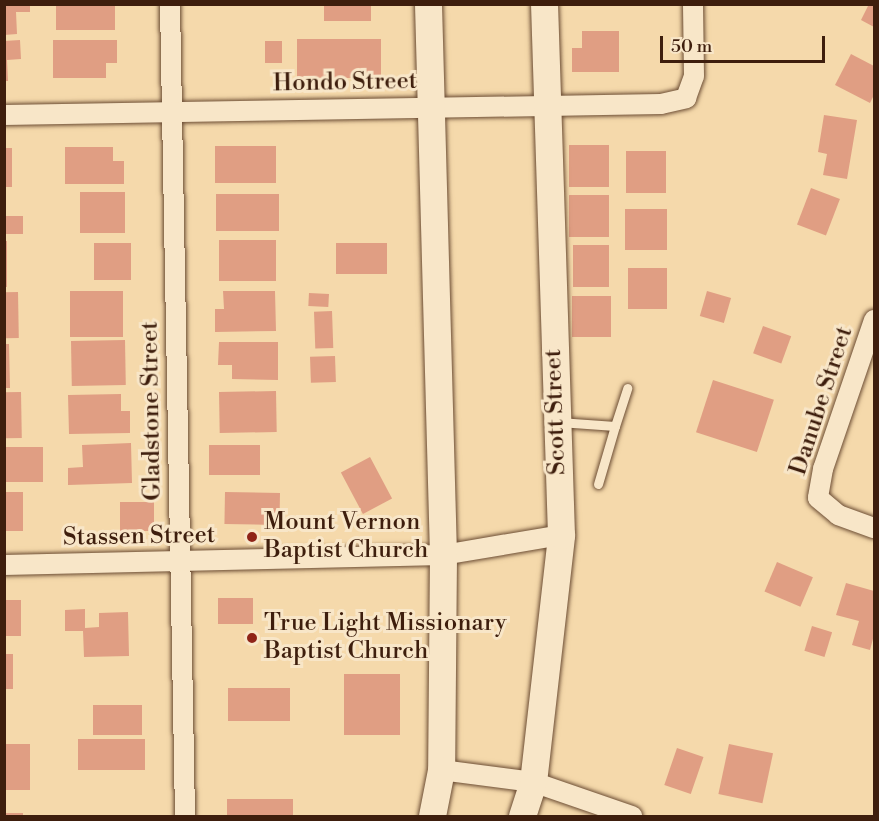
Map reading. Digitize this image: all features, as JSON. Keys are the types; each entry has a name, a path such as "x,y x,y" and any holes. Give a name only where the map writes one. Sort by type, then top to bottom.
{"main road":[{"path":"428,4 443,555 441,770 432,816"},
{"name":"Scott Street","path":"522,816 533,782 561,535 544,4"}],"street":[{"name":"Gladstone Street","path":"170,4 185,816"},
{"name":"Hondo Street","path":"4,115 661,104 686,98 694,76 693,4"},
{"name":"Danube Street","path":"874,320 823,469 818,498 838,515 874,528"},
{"name":"Stassen Street","path":"4,565 443,555 561,535"},
{"path":"441,770 533,782 632,816"}],"lane":[{"path":"598,484 627,388"},
{"path":"557,422 615,426"}],"building":[{"path":"4,4 30,4 30,12 16,12 17,34 4,35"},
{"path":"56,4 115,4 115,30 56,30"},
{"path":"324,4 371,4 371,21 324,21"},
{"path":"869,4 874,4 874,27 861,20"},
{"path":"582,31 619,31 619,72 572,72 572,48 582,48"},
{"path":"297,39 381,39 381,78 297,78"},
{"path":"20,40 21,59 7,60 8,81 4,81 4,41"},
{"path":"53,40 117,40 117,63 106,63 106,78 53,78"},
{"path":"265,41 282,41 282,63 265,63"},
{"path":"851,54 874,66 874,95 870,103 835,85"},
{"path":"824,115 857,120 847,179 823,175 827,154 818,152"},
{"path":"569,145 609,145 609,187 569,187"},
{"path":"215,146 276,146 276,183 215,183"},
{"path":"65,147 113,147 113,161 124,161 124,184 65,184"},
{"path":"4,148 12,148 12,187 4,187"},
{"path":"626,151 666,151 666,193 626,193"},
{"path":"811,188 840,199 826,236 797,224"},
{"path":"80,192 125,192 125,233 80,233"},
{"path":"216,194 279,194 279,231 216,231"},
{"path":"569,195 609,195 609,237 569,237"},
{"path":"625,209 667,209 667,250 625,250"},
{"path":"4,216 23,216 23,234 4,234"},
{"path":"219,240 276,240 276,281 219,281"},
{"path":"4,241 7,241 7,287 4,287"},
{"path":"94,243 131,243 131,280 94,280"},
{"path":"336,243 387,243 387,274 336,274"},
{"path":"573,245 609,245 609,287 573,287"},
{"path":"628,268 667,268 667,309 628,309"},
{"path":"70,291 123,291 123,337 70,337"},
{"path":"223,291 275,291 276,331 215,332 215,309 224,309"},
{"path":"707,291 731,298 724,323 700,316"},
{"path":"4,292 18,292 19,338 5,338"},
{"path":"309,293 329,294 328,307 308,306"},
{"path":"572,296 611,296 611,337 572,337"},
{"path":"332,311 333,348 315,349 314,312"},
{"path":"763,326 791,336 781,364 753,353"},
{"path":"125,340 126,385 72,386 71,341"},
{"path":"219,342 278,342 278,380 232,379 232,365 218,365"},
{"path":"4,344 9,344 10,388 4,388"},
{"path":"335,356 336,382 311,383 310,357"},
{"path":"713,380 774,400 757,452 696,432"},
{"path":"276,391 277,432 220,433 219,392"},
{"path":"4,392 21,392 22,438 5,438"},
{"path":"121,394 121,411 130,411 130,433 69,434 68,395"},
{"path":"131,443 132,483 68,485 68,468 83,467 82,445"},
{"path":"209,445 260,445 260,475 209,475"},
{"path":"4,447 43,447 43,482 4,482"},
{"path":"370,457 392,498 363,514 341,472"},
{"path":"5,492 23,492 23,531 5,531"},
{"path":"225,492 280,493 279,525 224,524"},
{"path":"120,502 154,502 154,531 120,531"},
{"path":"777,562 813,577 800,607 764,591"},
{"path":"846,583 874,591 874,635 870,650 852,645 859,621 836,615"},
{"path":"218,598 253,598 253,624 218,624"},
{"path":"4,600 21,600 21,636 4,636"},
{"path":"85,609 85,628 99,627 99,613 128,612 129,656 84,657 83,631 65,631 65,610"},
{"path":"812,626 832,632 824,657 804,651"},
{"path":"4,654 13,654 13,689 4,689"},
{"path":"344,674 400,674 400,735 344,735"},
{"path":"228,688 290,688 290,721 228,721"},
{"path":"93,705 142,705 142,735 93,735"},
{"path":"78,739 145,739 145,770 78,770"},
{"path":"4,744 30,744 30,790 4,790"},
{"path":"729,744 773,753 762,803 718,794"},
{"path":"677,748 703,757 691,794 664,785"},
{"path":"227,799 293,799 293,816 227,816"},
{"path":"4,813 23,813 23,816 4,816"}],"place":[{"name":"Mount Vernon Baptist Church","path":"252,537"},
{"name":"True Light Missionary Baptist Church","path":"252,638"}]}
